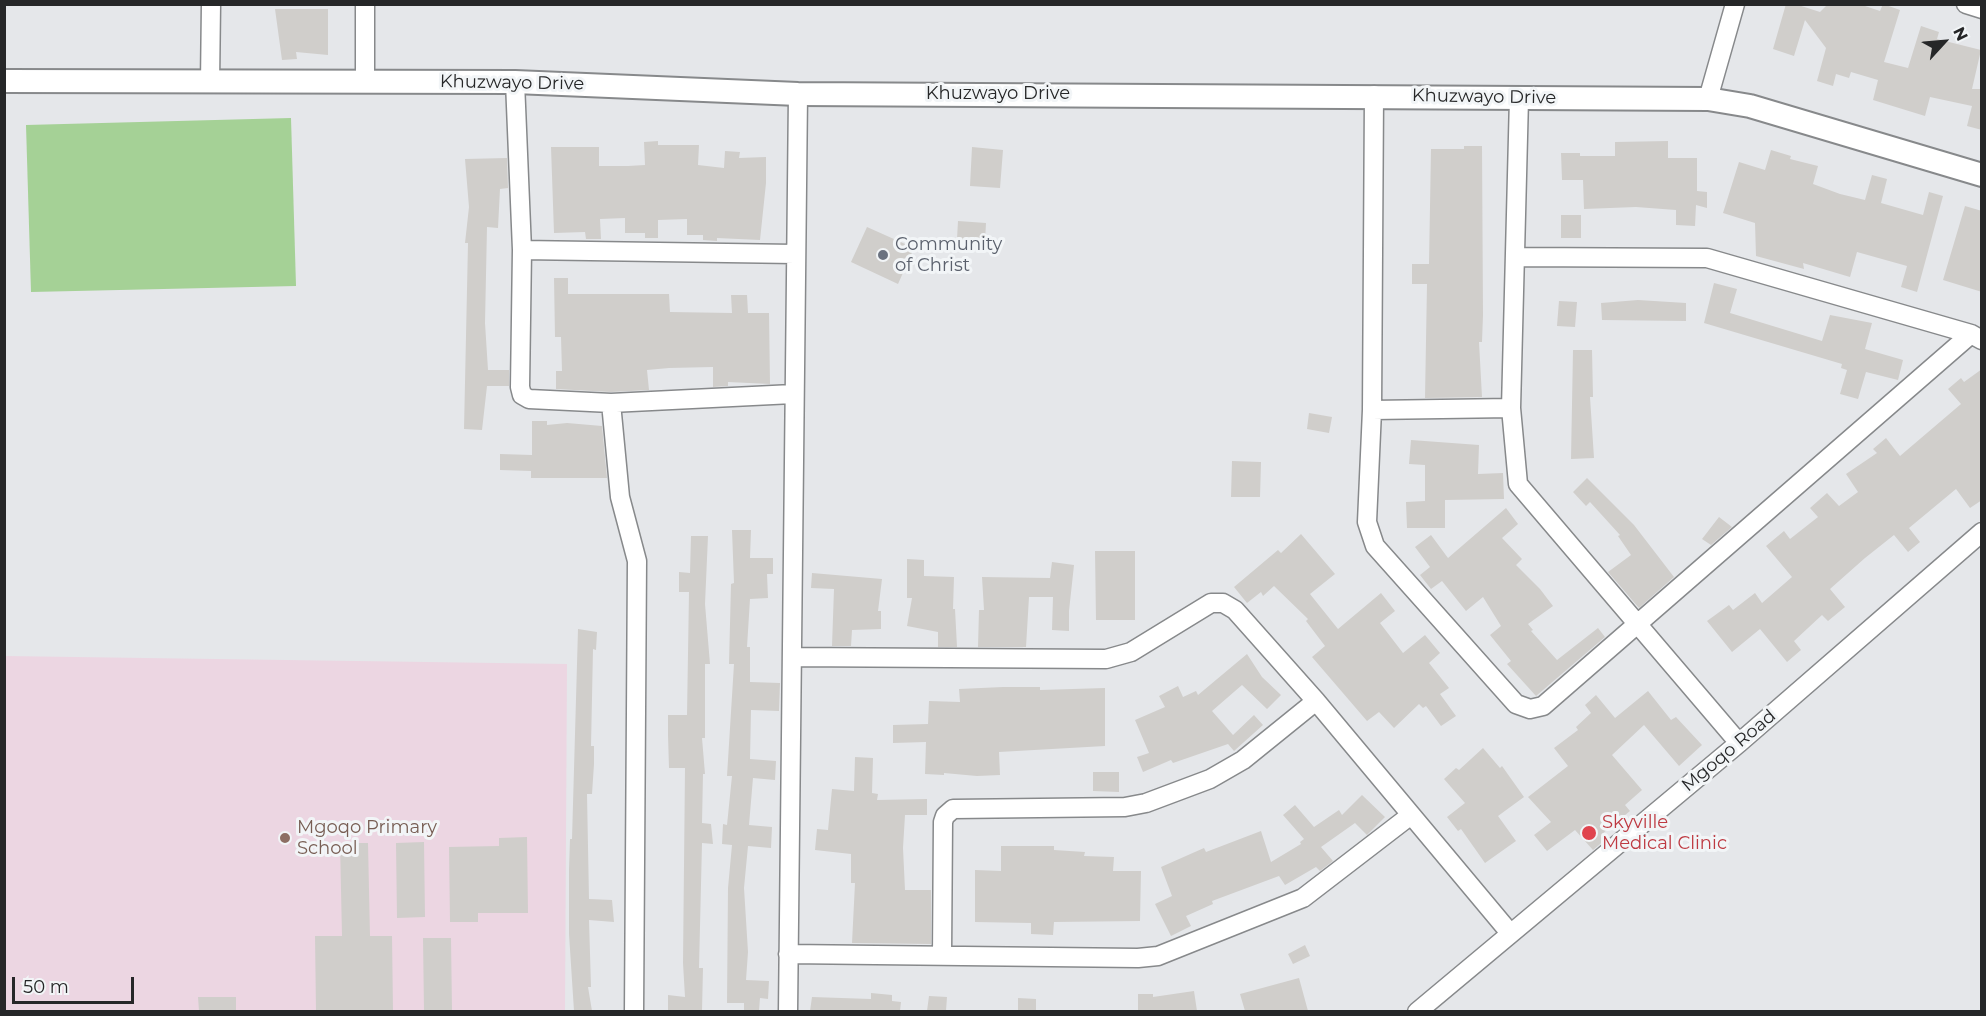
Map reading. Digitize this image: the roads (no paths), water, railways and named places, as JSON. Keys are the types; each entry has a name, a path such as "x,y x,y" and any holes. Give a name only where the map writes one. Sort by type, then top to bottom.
{"street":[{"path":"210,83 211,4"},
{"path":"365,4 365,81"},
{"path":"1708,99 1735,4"},
{"path":"1966,4 1982,9"},
{"name":"Khuzwayo Drive","path":"4,81 515,82 798,94 1374,95 1708,99 1750,106 1982,175"},
{"path":"515,82 522,250 521,392 529,399 611,403 793,394"},
{"path":"788,1011 798,94"},
{"path":"1374,95 1372,410 1367,522 1375,546 1516,704 1530,709 1543,706 1976,337"},
{"path":"1519,98 1511,408 1518,484 1739,743"},
{"path":"522,250 795,254"},
{"path":"1515,257 1707,258 1976,337"},
{"path":"611,403 620,497 637,561 634,1011"},
{"path":"1372,410 1511,408"},
{"name":"Mgoqo Road","path":"1417,1011 1739,743 1982,532"},
{"path":"792,657 1106,659 1131,652 1211,603 1223,603 1235,610 1316,701 1510,933"},
{"path":"942,956 943,822 953,809 1125,807 1146,803 1210,779 1242,760 1316,701"},
{"path":"789,954 1138,958 1158,956 1303,898 1411,815"}],"place":[{"name":"Community of Christ","path":"883,255"},
{"name":"Skyville Medical Clinic","path":"1589,833"},
{"name":"Mgoqo Primary School","path":"285,838"}]}
